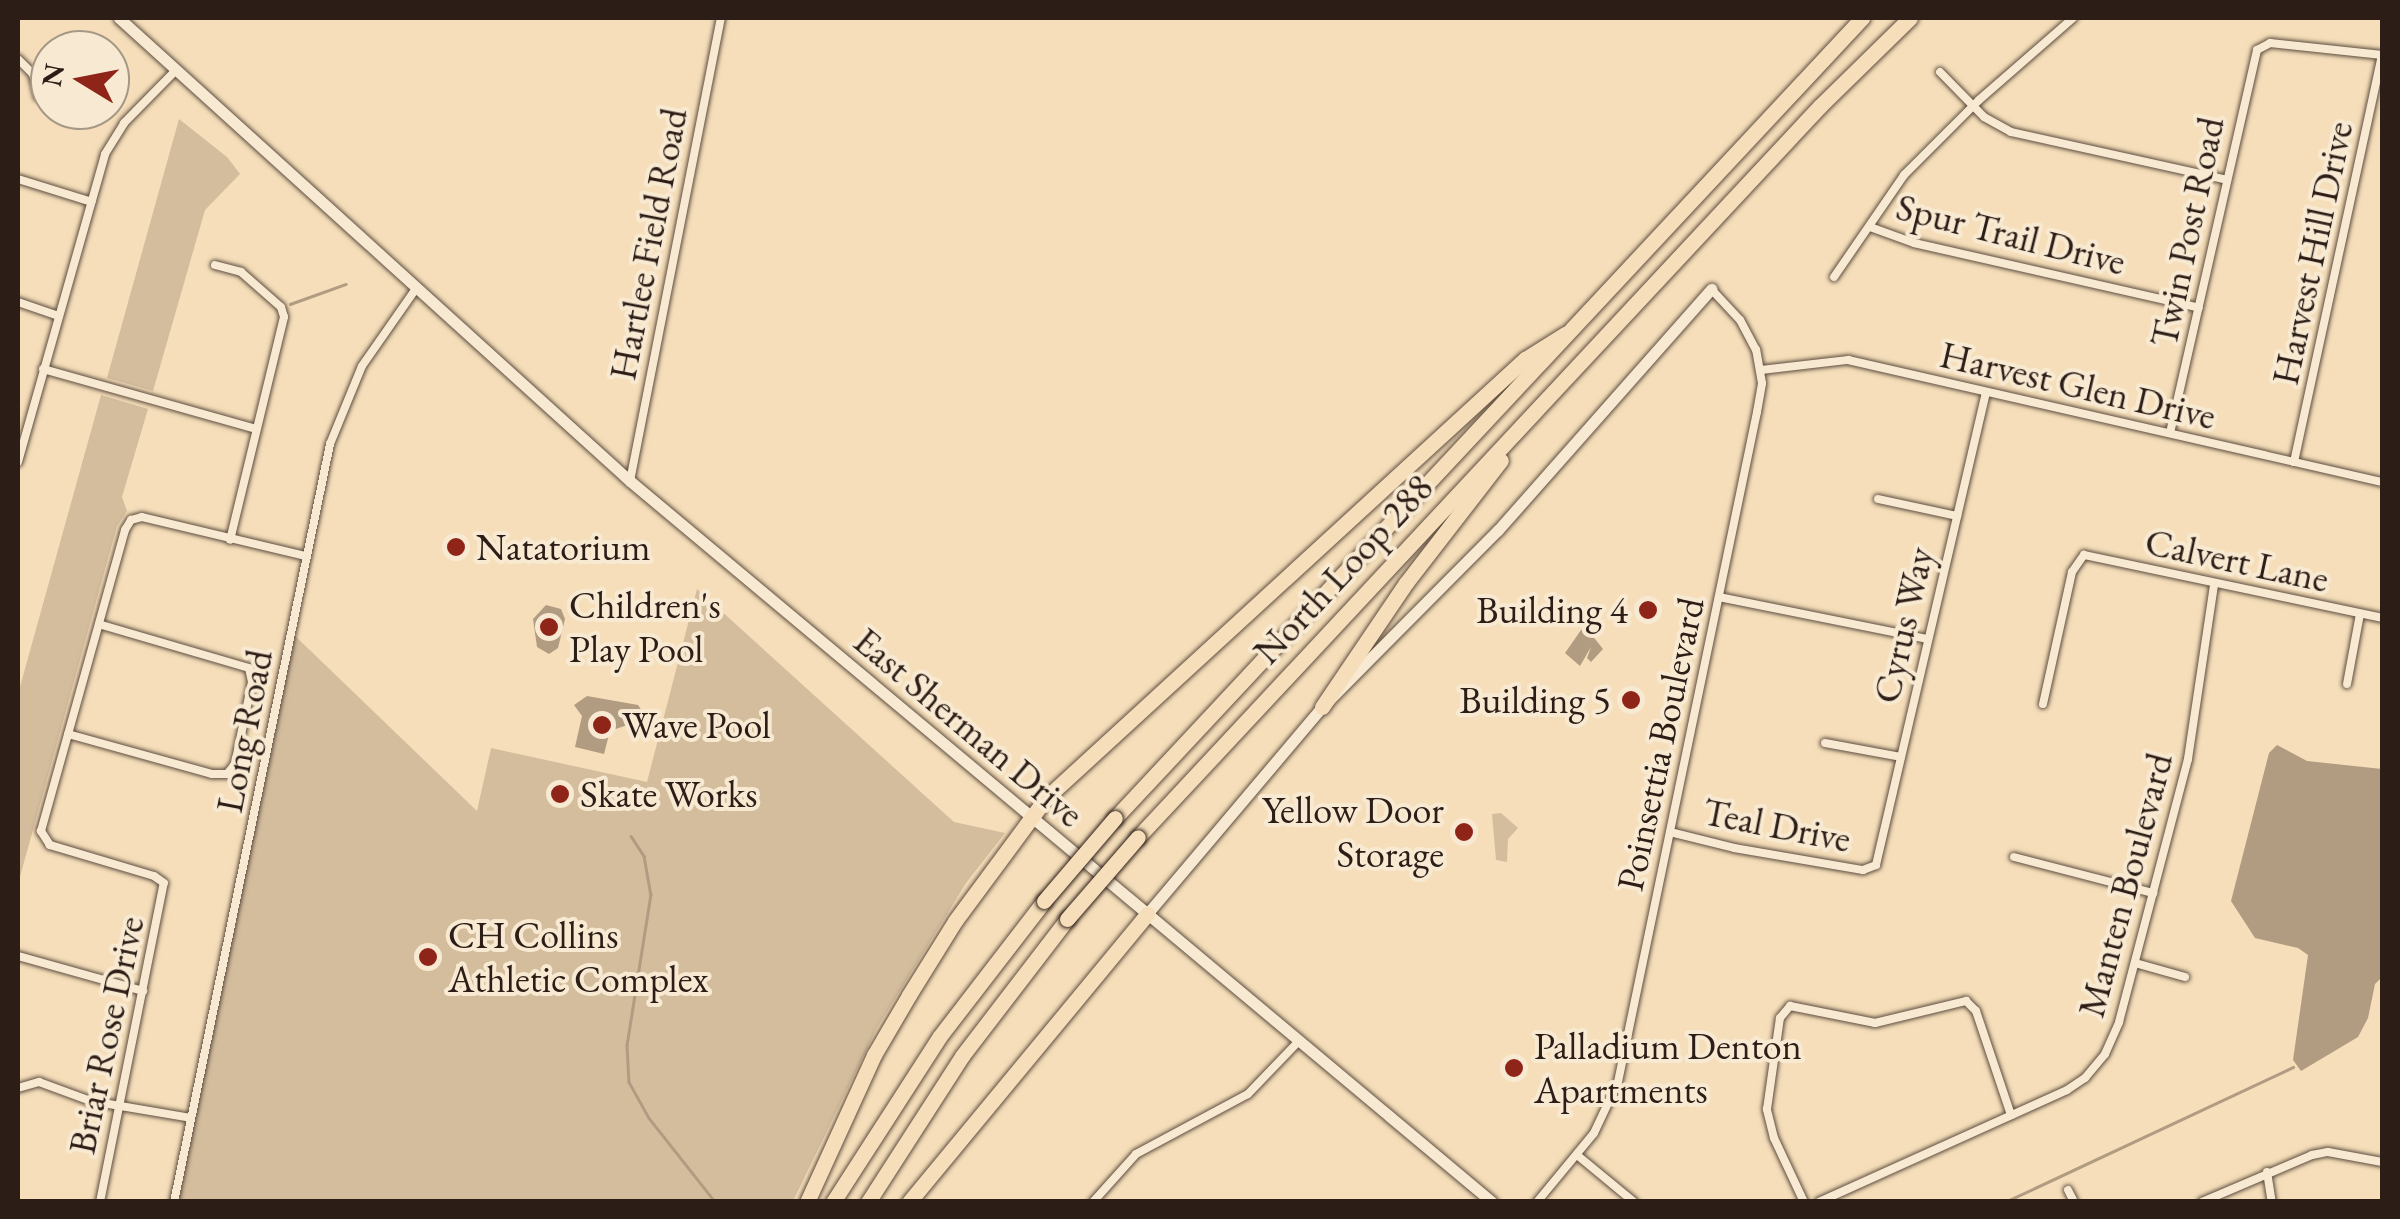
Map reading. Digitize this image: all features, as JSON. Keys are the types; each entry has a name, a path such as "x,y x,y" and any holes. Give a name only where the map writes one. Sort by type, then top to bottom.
{"highway":[{"name":"North Loop 288","path":"833,1202 940,1036 1044,901 1115,818 1862,18"},
{"name":"North Loop 288","path":"868,1202 962,1056 1067,920 1138,837 1808,119 1910,18"},
{"path":"806,1202 874,1055 909,995 954,921 1030,818 1083,760 1525,360 1565,334"},
{"path":"1322,707 1406,583 1564,380"},
{"path":"908,1202 1147,914"}],"main road":[{"name":"East Sherman Drive","path":"119,18 630,481 1297,1043 1492,1202"},
{"name":"North Loop 288","path":"1147,914 1322,707 1498,530 1711,289"}],"street":[{"name":"Hartlee Field Road","path":"630,481 721,18"},
{"path":"1834,276 1904,175 1972,106 2073,18"},
{"name":"Twin Post Road","path":"2170,433 2251,66 2260,45 2382,55"},
{"name":"Harvest Hill Drive","path":"2294,462 2382,55"},
{"path":"18,462 113,136 176,70"},
{"path":"1940,72 1992,122 2021,135 2227,180"},
{"path":"18,179 92,202"},
{"name":"Spur Trail Drive","path":"1870,227 1914,243 2198,308"},
{"path":"215,264 241,272 283,312 230,540"},
{"name":"Poinsettia Boulevard","path":"1538,1202 1608,1110 1618,1082 1760,398 1760,370 1749,334 1711,289"},
{"name":"Long Road","path":"174,1202 327,454 346,398 372,349 416,290"},
{"path":"18,302 59,316"},
{"name":"Harvest Glen Drive","path":"1760,370 1848,360 2382,482"},
{"path":"43,369 253,428"},
{"name":"Cyrus Way","path":"1874,868 1986,393"},
{"path":"18,421 28,424"},
{"path":"1878,500 1957,516"},
{"path":"99,624 242,663 250,670 252,682 230,771 212,774 68,734 125,530 134,518 146,518 306,556"},
{"name":"Calvert Lane","path":"2044,704 2072,572 2080,556 2382,618"},
{"name":"Manten Boulevard","path":"1819,1202 2067,1090 2098,1065 2115,1036 2192,743 2214,584"},
{"path":"1719,597 1928,638"},
{"path":"2347,684 2360,614"},
{"name":"Briar Rose Drive","path":"68,734 42,826 43,839 50,845 162,880 164,888 100,1202"},
{"path":"1826,744 1901,757"},
{"name":"Teal Drive","path":"1670,832 1734,848 1874,868"},
{"path":"2014,856 2153,893"},
{"path":"18,956 143,991"},
{"path":"2135,963 2185,976"},
{"path":"1804,1202 1772,1132 1768,1109 1780,1018 1790,1006 1875,1023 1966,1001 1976,1011 2011,1115"},
{"path":"1093,1202 1136,1154 1248,1094 1297,1043"},
{"path":"18,1088 38,1082 82,1098 191,1118"},
{"path":"2202,1202 2267,1172 2328,1152 2382,1162"},
{"path":"1577,1155 1634,1202"},
{"path":"2267,1172 2272,1202"},
{"path":"2068,1190 2074,1202"}],"shaded area":[{"path":"179,119 227,157 240,174 205,210 153,391 107,378"},
{"path":"101,395 148,409 122,497 127,511 117,526 18,884 18,694"},
{"path":"697,589 954,822 1005,833 966,883 877,1028 793,1201 174,1202 291,632 477,811 491,748 647,782"},
{"name":"Children's Play Pool","path":"546,605 561,609 565,619 558,648 549,654 537,647 533,619"},
{"path":"1587,629 1603,649 1591,662 1587,658 1591,647 1580,666 1565,653 1581,630"},
{"name":"Wave Pool","path":"587,696 638,705 642,711 639,721 610,731 604,754 575,747 582,716 574,705"},
{"path":"2277,745 2307,761 2382,769 2382,977 2375,984 2368,1018 2358,1037 2301,1071 2293,1060 2308,955 2298,948 2255,938 2231,901 2269,753"},
{"path":"1501,813 1518,828 1508,839 1507,862 1496,860 1492,814"}],"waterway":[{"path":"290,304 346,284"},
{"path":"631,836 644,856 651,894 627,1045 629,1082 649,1118 713,1199"},
{"path":"2005,1202 2293,1067"}],"place":[{"name":"Natatorium","path":"456,547"},
{"name":"Building 4","path":"1648,610"},
{"name":"Children's Play Pool","path":"549,627"},
{"name":"Building 5","path":"1631,700"},
{"name":"Wave Pool","path":"602,725"},
{"name":"Skate Works","path":"560,794"},
{"name":"Yellow Door Storage","path":"1464,832"},
{"name":"CH Collins Athletic Complex","path":"428,957"},
{"name":"Palladium Denton Apartments","path":"1514,1068"}]}
